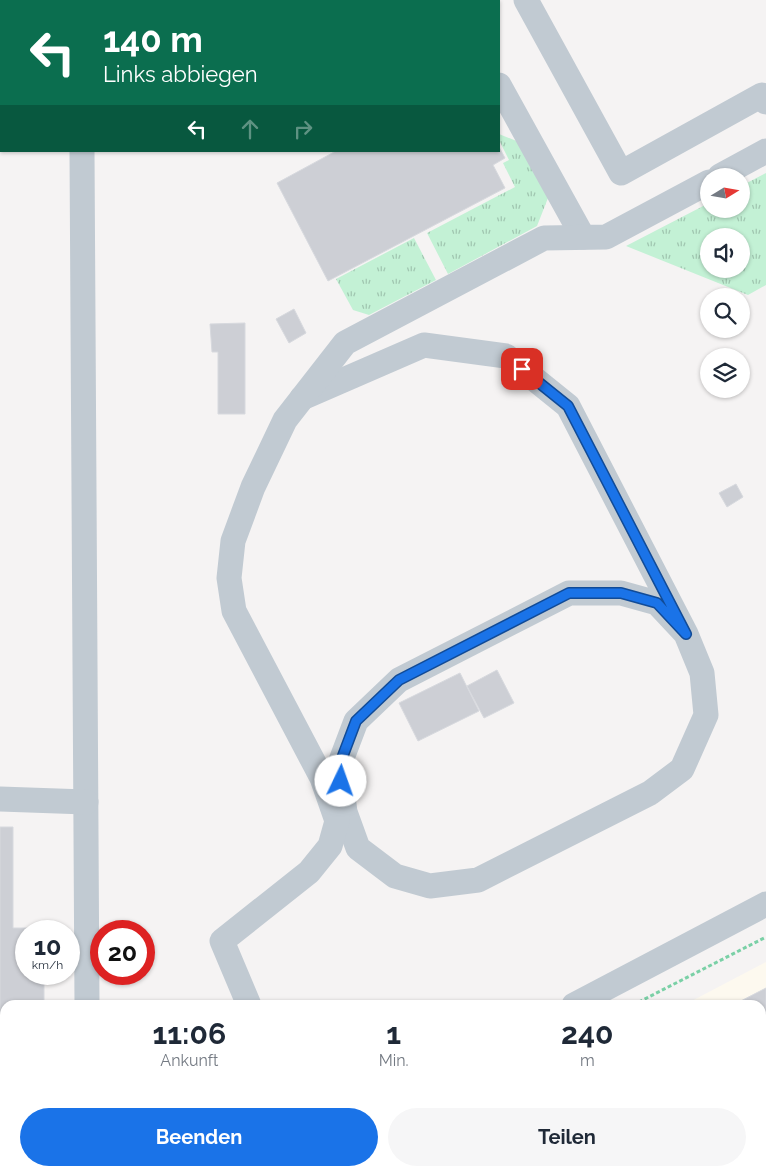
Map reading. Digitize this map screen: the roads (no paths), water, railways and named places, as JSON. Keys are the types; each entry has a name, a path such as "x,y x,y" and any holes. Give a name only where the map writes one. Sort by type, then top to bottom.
{"street":[{"path":"526,0 622,173 762,95 766,102"},
{"path":"500,87 583,237"},
{"path":"735,168 766,151"},
{"path":"82,152 87,1000"},
{"path":"248,1000 222,941 309,872 330,846 337,821 322,778 234,611 229,578 232,541 253,487 285,420 345,343 544,238 606,237 700,187"},
{"path":"302,398 424,345 506,356 568,406 686,634 702,673 706,715 682,769 650,793 478,880 430,886 395,876 358,848 346,812 339,766 356,721 399,680 569,593 621,593 657,603 686,634"},
{"path":"0,799 86,802"},
{"path":"584,1000 766,904"}]}
